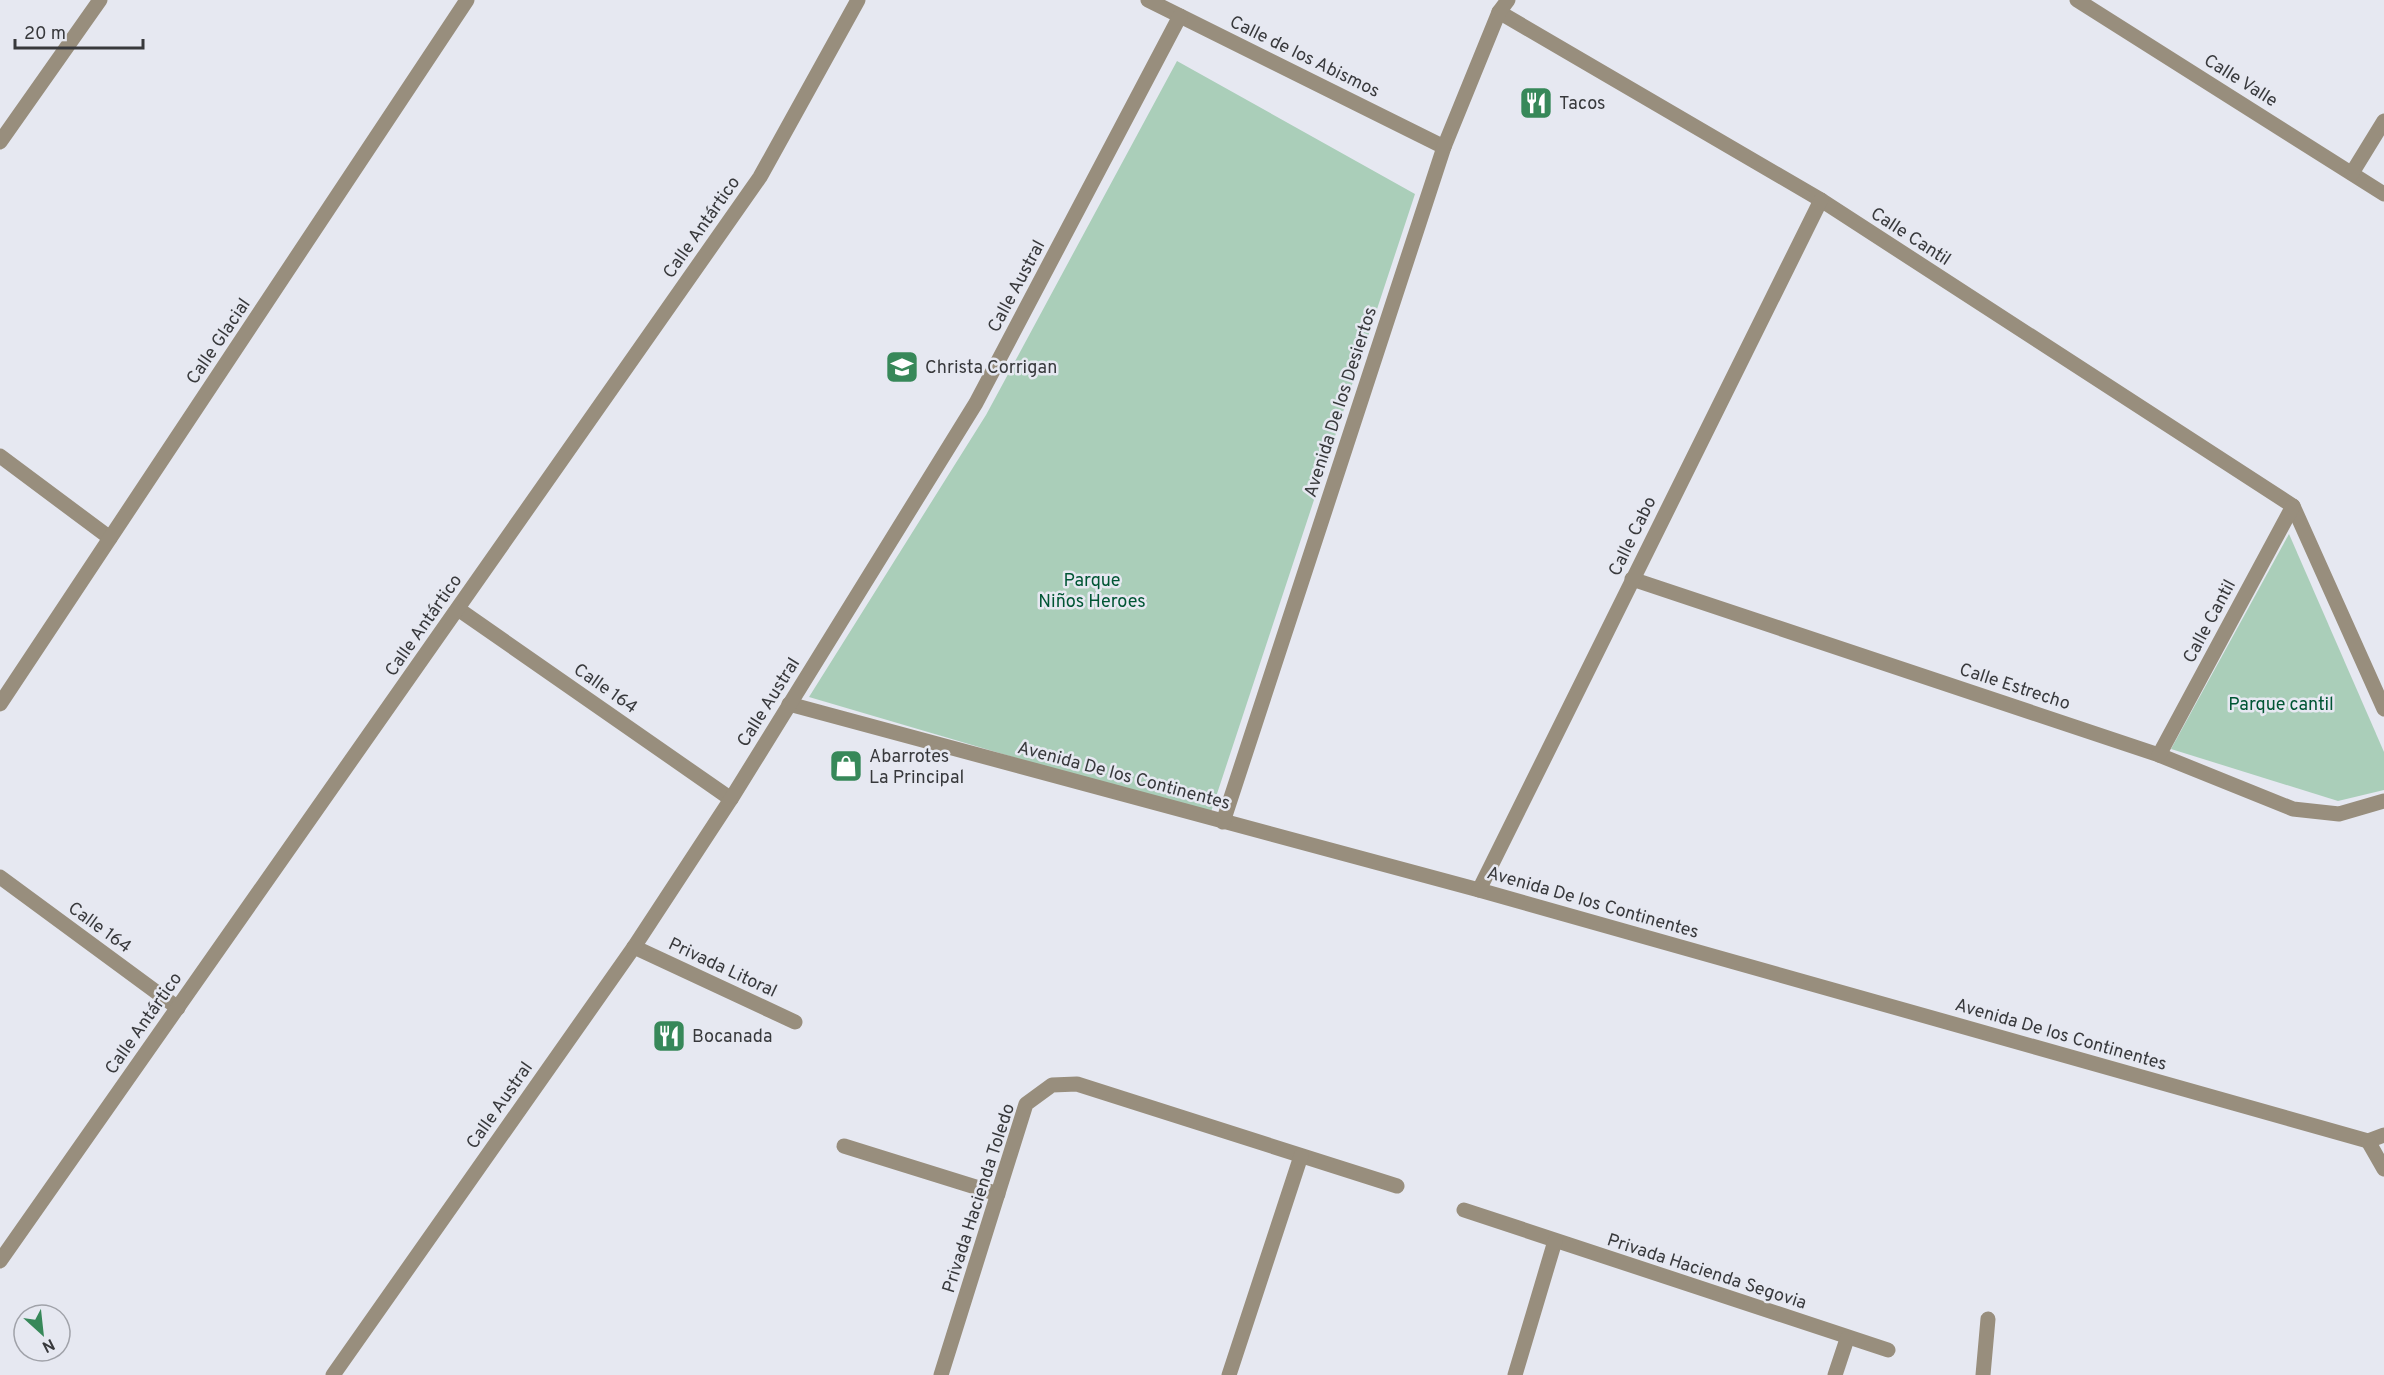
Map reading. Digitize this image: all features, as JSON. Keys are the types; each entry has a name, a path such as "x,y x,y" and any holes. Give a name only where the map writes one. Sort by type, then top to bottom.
{"street":[{"path":"0,142 100,0"},
{"name":"Calle Glacial","path":"0,704 468,0"},
{"name":"Calle Antártico","path":"0,1261 760,177 858,0"},
{"name":"Calle de los Abismos","path":"1148,0 1444,147"},
{"name":"Calle Valle","path":"2077,0 2384,195"},
{"name":"Avenida De los Desiertos","path":"1223,822 1444,147 1504,6"},
{"name":"Calle Cantil","path":"1504,6 1821,200 2294,506 2159,755"},
{"name":"Calle Austral","path":"333,1375 634,947 731,799 976,403 1180,16"},
{"path":"2352,173 2384,121"},
{"name":"Calle Cabo","path":"1479,890 1821,200"},
{"path":"0,456 110,538"},
{"path":"2294,506 2384,709"},
{"name":"Calle Estrecho","path":"1632,579 2159,755 2293,809 2339,814 2384,801"},
{"name":"Calle 164","path":"458,609 731,799"},
{"name":"Avenida De los Continentes","path":"789,704 1479,890 2368,1141"},
{"name":"Calle 164","path":"0,877 178,1008"},
{"name":"Privada Litoral","path":"634,947 795,1022"},
{"name":"Privada Hacienda Toledo","path":"941,1375 1026,1104 1052,1085 1077,1084 1397,1186"},
{"path":"2384,1135 2368,1141 2384,1169"},
{"path":"844,1146 998,1194"},
{"path":"1229,1375 1301,1156"},
{"name":"Privada Hacienda Segovia","path":"1464,1210 1888,1350"},
{"path":"1515,1375 1555,1241"},
{"path":"1983,1375 1988,1319"},
{"path":"1835,1375 1847,1338"}],"green space":[{"name":"Parque Niños Heroes","path":"1177,61 1415,194 1210,815 809,697 986,415"},
{"name":"Parque cantil","path":"2289,534 2384,752 2384,790 2338,801 2171,749"}],"place":[{"name":"Tacos","path":"1536,103"},
{"name":"Christa Corrigan","path":"902,367"},
{"name":"Abarrotes La Principal","path":"846,766"},
{"name":"Bocanada","path":"669,1036"}]}
